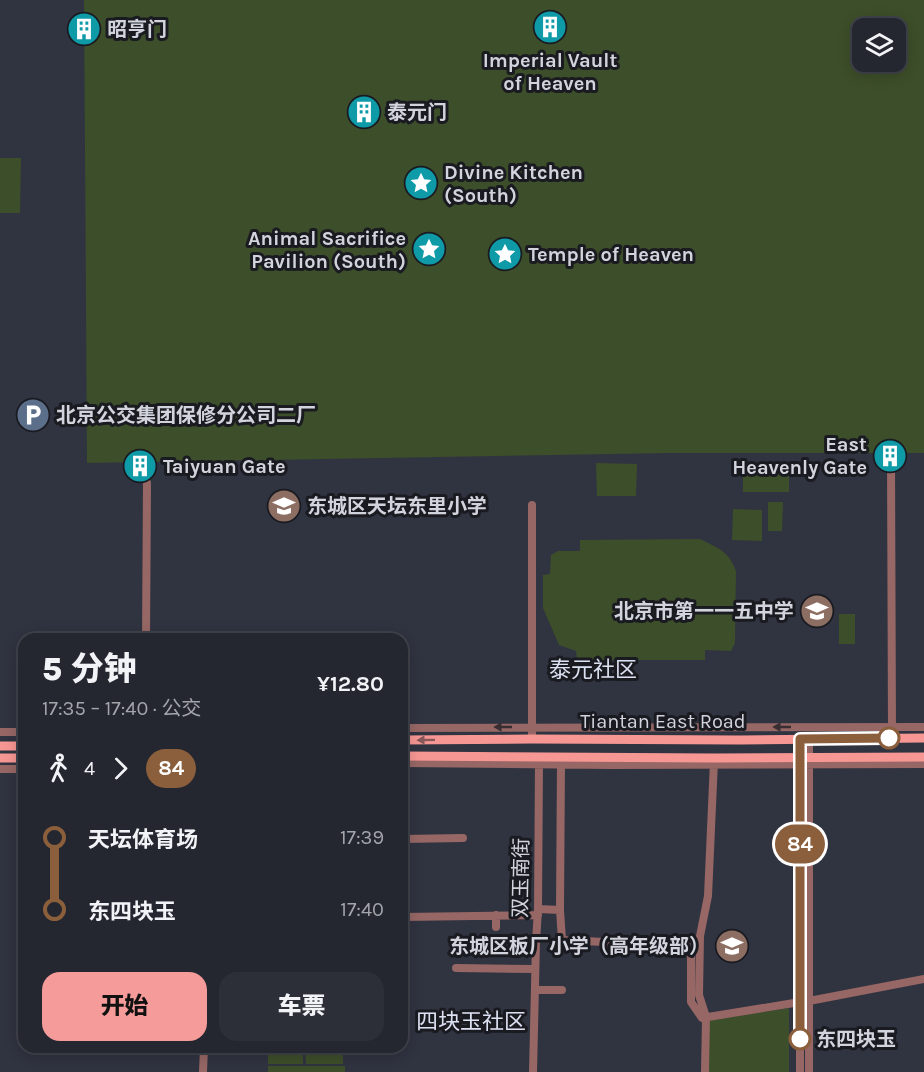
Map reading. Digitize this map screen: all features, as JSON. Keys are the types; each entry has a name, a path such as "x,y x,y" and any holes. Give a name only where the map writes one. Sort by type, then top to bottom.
{"main road":[{"name":"Tiantan East Road","path":"408,740 924,738"},
{"path":"0,746 18,746"},
{"name":"Tiantan East Road","path":"408,756 539,761 804,761 924,757"},
{"path":"0,758 18,758"}],"street":[{"path":"891,459 892,738"},
{"path":"146,633 147,483"},
{"path":"532,505 532,738"},
{"path":"408,728 924,727"},
{"path":"0,732 18,732"},
{"path":"800,1072 804,1002 804,738"},
{"path":"408,763 539,761"},
{"name":"双玉南街","path":"533,1072 538,912 539,761"},
{"path":"561,761 560,910 562,940 691,946 691,1002 702,1018 804,1002 924,979"},
{"path":"705,1072 706,1017 699,995 699,936 708,896 714,761"},
{"path":"804,761 924,764"},
{"path":"0,769 18,769"},
{"path":"408,838 463,838"},
{"path":"408,917 496,915 560,910"},
{"path":"496,915 496,927"},
{"path":"456,968 536,969"},
{"path":"535,990 562,990"},
{"path":"804,1002 809,1072"},
{"path":"203,1072 204,1053"}],"green space":[{"name":"Temple of Heaven","path":"84,0 924,0 924,453 671,453 87,463"},
{"path":"0,158 21,158 20,213 0,213"},
{"path":"596,463 637,464 636,496 597,496"},
{"path":"743,465 789,465 789,492 743,492"},
{"path":"768,502 783,502 782,531 768,531"},
{"path":"733,509 762,510 762,541 732,540"},
{"path":"700,539 726,554 736,571 735,643 731,651 705,650 705,660 577,660 576,651 559,645 543,608 543,575 550,574 551,555 558,551 580,551 580,540"},
{"path":"839,614 855,614 855,644 839,644"},
{"path":"789,1008 789,1072 707,1072 708,1024 711,1020"},
{"path":"268,1053 303,1053 303,1064 268,1064"},
{"path":"305,1053 343,1053 343,1064 306,1064"},
{"path":"268,1066 345,1066 345,1072 268,1072"}],"bus line":[{"name":"84","path":"800,1039 800,739 889,738"}],"place":[{"name":"Imperial Vault of Heaven","path":"550,27"},
{"name":"昭亨门","path":"84,29"},
{"name":"泰元门","path":"364,112"},
{"name":"Divine Kitchen (South)","path":"421,183"},
{"name":"Animal Sacrifice Pavilion (South)","path":"429,249"},
{"name":"Temple of Heaven","path":"505,254"},
{"name":"北京公交集团保修分公司二厂","path":"33,415"},
{"name":"East Heavenly Gate","path":"890,456"},
{"name":"Taiyuan Gate","path":"140,466"},
{"name":"东城区天坛东里小学","path":"284,506"},
{"name":"北京市第一一五中学","path":"817,611"},
{"name":"东城区板厂小学（高年级部）","path":"732,946"},
{"name":"东四块玉","path":"800,1039"}],"district":[{"name":"泰元社区","path":"593,670"},
{"name":"四块玉社区","path":"471,1022"}]}
